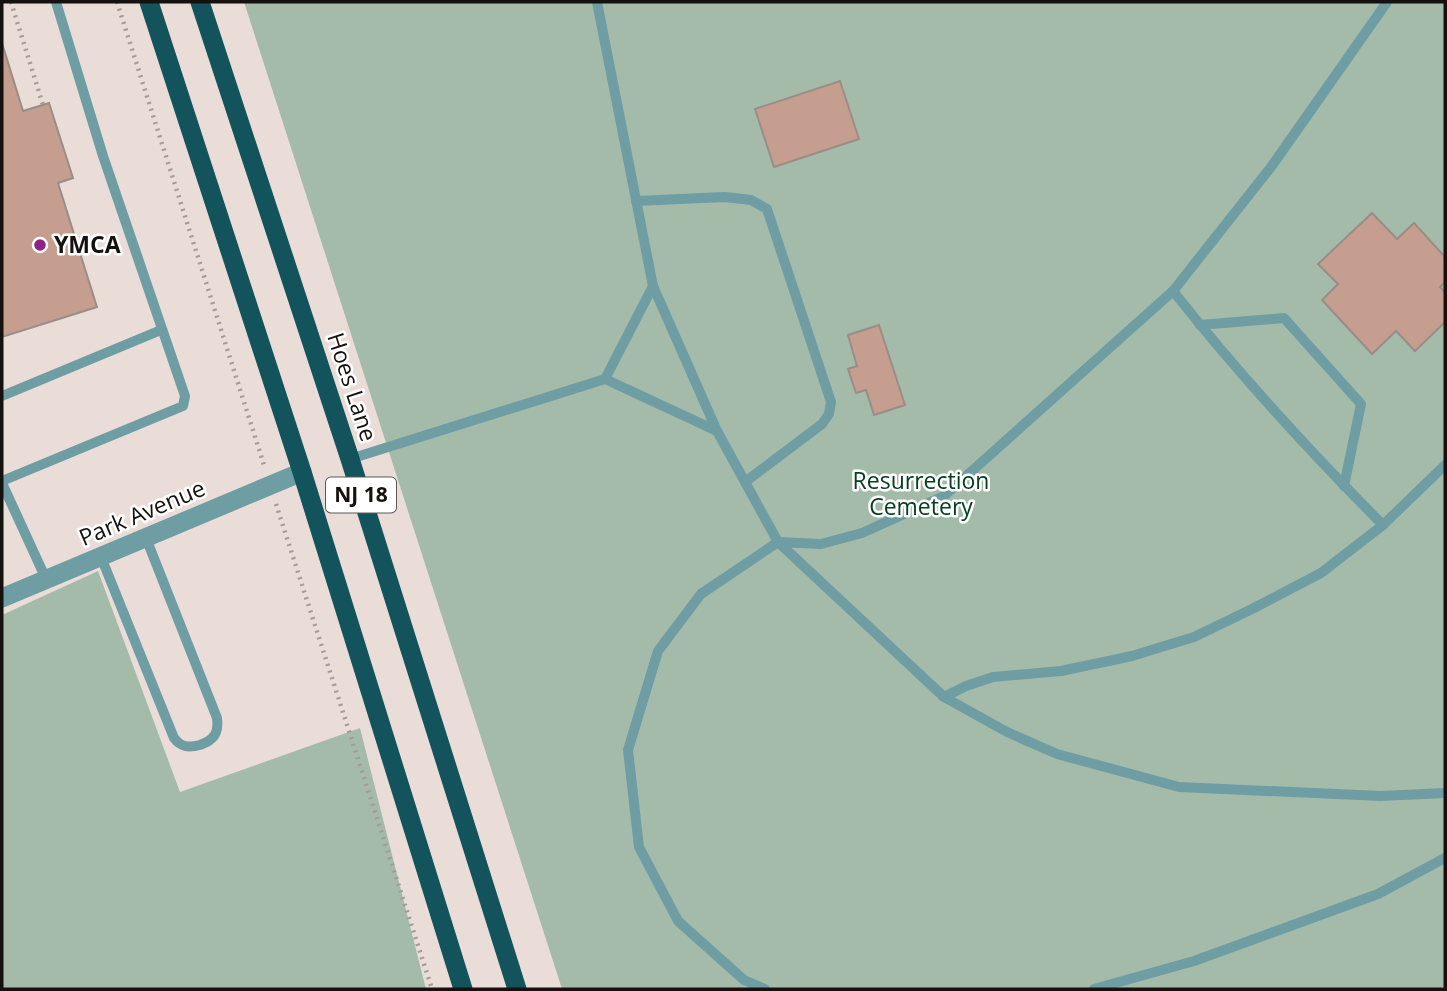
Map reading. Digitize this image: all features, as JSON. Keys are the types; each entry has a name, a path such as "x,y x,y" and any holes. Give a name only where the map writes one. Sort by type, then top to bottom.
{"highway":[{"name":"NJ 18","path":"149,2 302,472 463,989"},
{"name":"Hoes Lane","path":"200,2 350,459 517,989"}],"street":[{"name":"Park Avenue","path":"2,598 302,472"}],"lane":[{"path":"46,579 2,482 183,406 185,396 103,156 56,2"},
{"path":"597,2 653,286 717,431 778,542 944,697 1007,732 1057,754 1179,787 1381,796 1445,793"},
{"path":"765,989 744,980 678,921 639,847 628,750 658,651 701,594 778,542 821,544 848,537 944,496 1173,291 1271,167 1387,2"},
{"path":"636,201 725,197 751,200 767,209 831,402 829,414 822,424 745,482"},
{"path":"605,379 653,286"},
{"path":"1173,291 1200,325 1344,486 1383,525"},
{"path":"1200,325 1284,318 1361,404 1344,486"},
{"path":"2,396 161,330"},
{"path":"350,459 605,379 717,431"},
{"path":"944,697 965,686 993,677 1061,671 1132,656 1194,637 1321,573 1383,525 1445,465"},
{"path":"101,557 174,738 185,747 194,747 210,741 218,728 216,718 146,538"},
{"path":"1094,989 1194,961 1378,894 1445,858"}],"path":[{"path":"11,2 43,105"}],"green space":[{"name":"Resurrection Cemetery","path":"244,2 1445,2 1445,987 562,989"},
{"path":"98,571 180,792 360,728 426,989 2,989 2,615"}],"building":[{"name":"YMCA","path":"2,43 23,111 49,103 73,178 58,183 97,307 2,337"},
{"path":"840,81 859,139 774,167 755,109"},
{"path":"1372,213 1397,239 1414,223 1445,257 1445,282 1440,287 1445,292 1445,322 1415,351 1396,331 1372,354 1322,300 1338,284 1318,264"},
{"path":"879,325 905,405 874,415 866,390 856,393 848,369 857,366 848,335"}],"place":[{"name":"YMCA","path":"40,245"}]}
